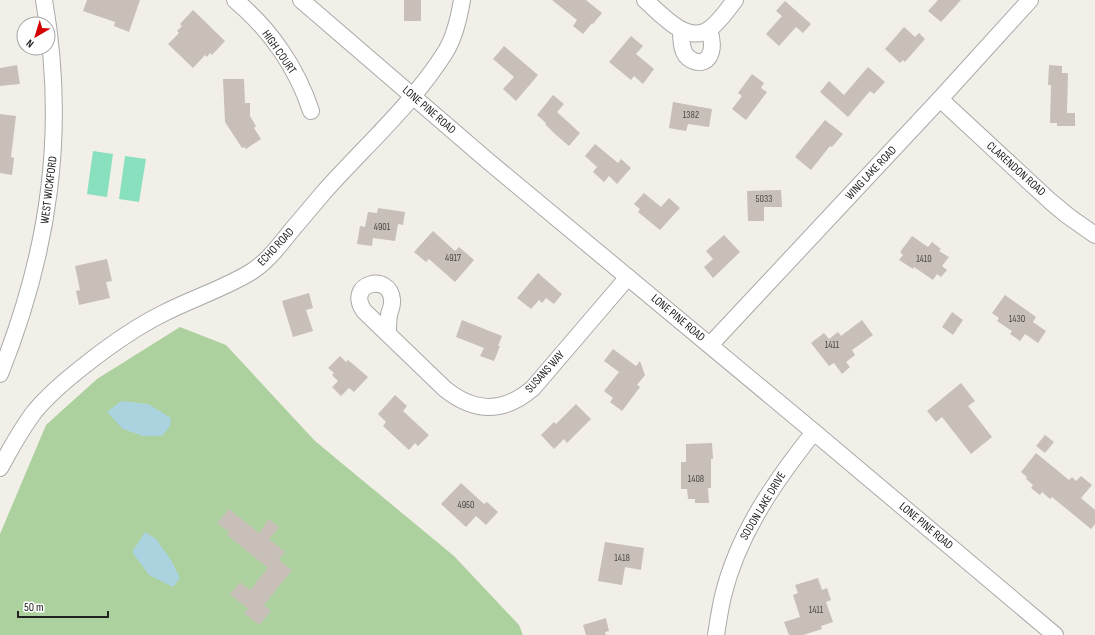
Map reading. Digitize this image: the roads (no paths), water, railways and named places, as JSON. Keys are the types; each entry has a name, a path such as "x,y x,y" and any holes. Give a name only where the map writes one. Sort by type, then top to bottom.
{"street":[{"name":"WEST WICKFORD","path":"0,374 18,324 35,267 51,180 54,152 54,98 52,57 44,0"},
{"name":"HIGH COURT","path":"235,0 252,16 282,52 305,93 311,111"},
{"name":"LONE PINE ROAD","path":"302,0 500,171 710,345 1055,635"},
{"name":"ECHO ROAD","path":"0,468 16,438 36,409 50,394 100,353 161,314 237,280 252,271 268,258 322,194 402,110 413,96 451,42 459,18 462,0"},
{"path":"645,0 681,30 689,33 703,31 735,0"},
{"name":"WING LAKE ROAD","path":"710,345 940,99 1030,0"},
{"path":"681,30 684,53 688,58 696,62 702,62 710,53 711,37 703,31"},
{"name":"CLARENDON ROAD","path":"940,99 1068,216 1095,235"},
{"name":"SUSANS WAY","path":"388,334 454,396 469,404 480,407 498,407 517,400 533,388 628,277"},
{"name":"SODON LAKE DRIVE","path":"716,635 723,596 731,570 750,524 779,478 814,432"}],"water":[{"path":"121,401 148,404 171,418 170,426 162,436 143,436 123,429 107,412"},
{"path":"145,532 156,539 171,560 180,578 173,587 149,575 132,552"}]}
